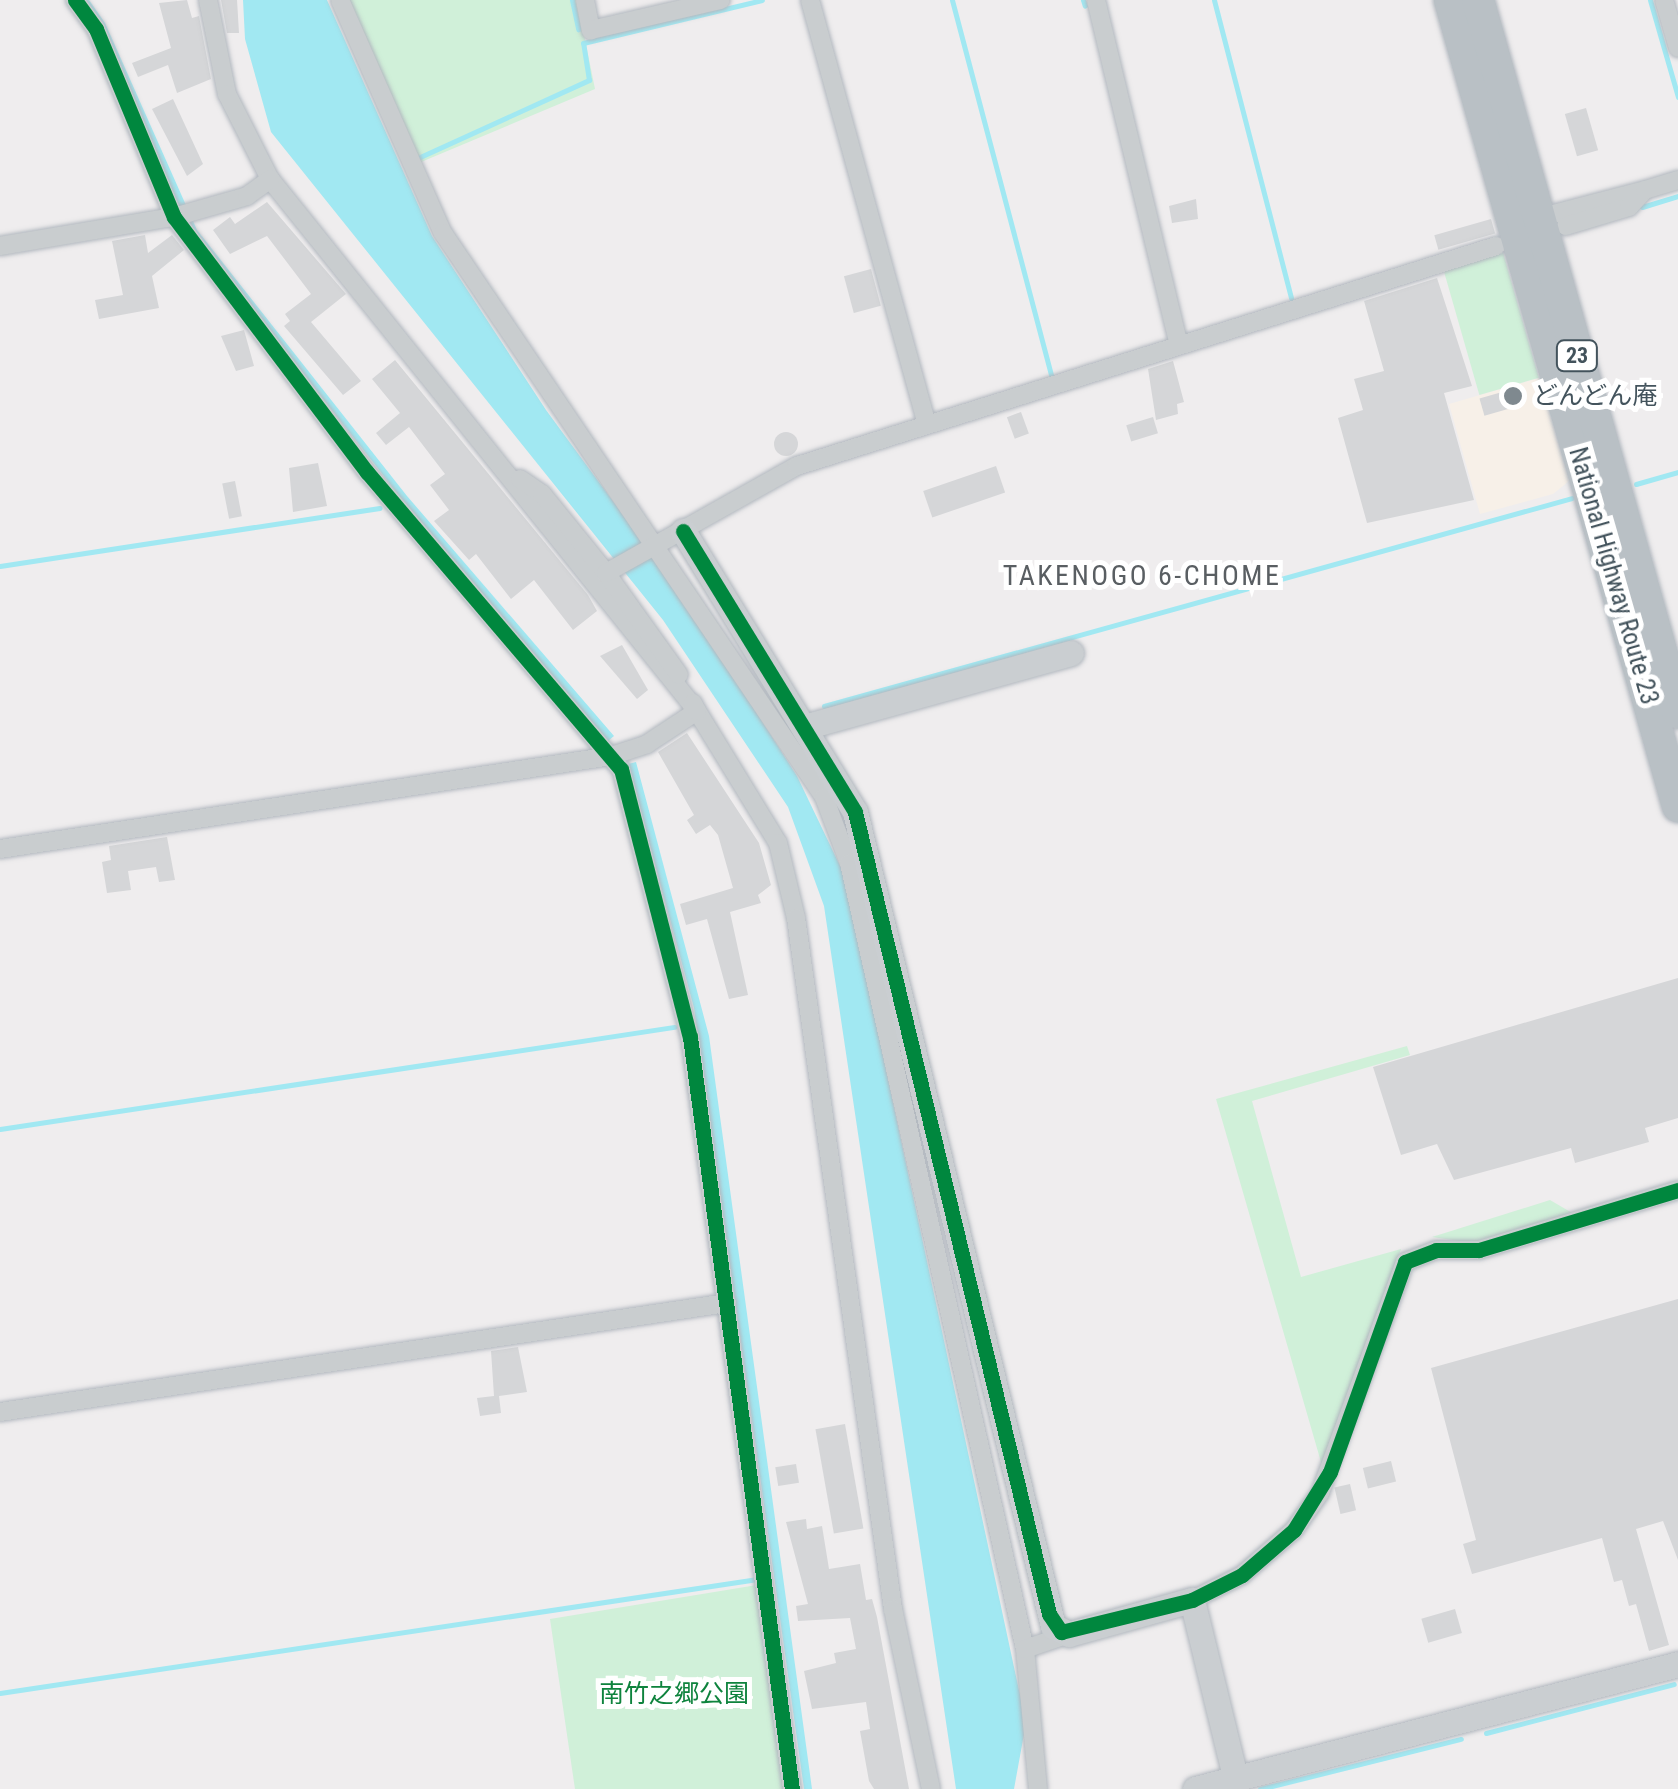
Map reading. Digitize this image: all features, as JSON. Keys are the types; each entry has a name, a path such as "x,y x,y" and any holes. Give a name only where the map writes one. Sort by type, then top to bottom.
{"highway":[{"name":"National Highway Route 23","path":"1450,0 1678,806"},
{"name":"National Highway Route 23","path":"1478,0 1552,222 1678,712"}],"street":[{"path":"75,0 96,29 183,214 367,472 621,769 686,1017 792,1789"},
{"path":"208,0 227,94 270,179 697,711"},
{"path":"340,0 443,232 824,797 849,863 1026,1649 1038,1789"},
{"path":"585,0 591,30 720,0"},
{"path":"810,0 926,422"},
{"path":"1096,0 1179,346"},
{"path":"1664,0 1678,48"},
{"path":"0,246 183,214 247,196 270,179"},
{"path":"1552,222 1678,180"},
{"path":"1552,222 1629,206 1645,190"},
{"path":"610,571 798,466 926,422 1496,246"},
{"path":"504,468 542,494 610,571 669,656 697,711 778,843 788,878 894,1609 931,1789"},
{"path":"683,531 855,812 1049,1614 1053,1626 1068,1634"},
{"path":"804,727 1071,654"},
{"path":"0,849 611,756 648,744 697,711"},
{"path":"1026,1649 1192,1600 1250,1568 1294,1530 1320,1493 1405,1262 1436,1250 1478,1250 1678,1190"},
{"path":"0,1412 726,1304"},
{"path":"1192,1600 1233,1784"},
{"path":"1195,1789 1233,1784 1678,1664"}],"shaded area":[{"path":"1539,378 1569,481 1553,494 1480,514 1449,404"}],"green space":[{"path":"349,0 577,0 595,89 414,165"},
{"path":"1502,249 1539,378 1479,395 1442,266"},
{"path":"1407,1046 1410,1055 1252,1101 1301,1277 1401,1249 1323,1469 1216,1099"},
{"path":"1550,1200 1574,1214 1474,1243 1432,1237"},
{"name":"南竹之郷公園","path":"757,1585 784,1789 575,1789 550,1619"}],"water":[{"path":"81,0 89,0 105,23 197,230 407,496 614,736 608,741 398,494 189,228 100,28"},
{"path":"243,0 327,0 432,236 546,410 679,591 797,776 844,874 1026,1723 1014,1789 956,1789 824,906 788,807 663,620 271,132 245,39"},
{"path":"636,762 709,1036 812,1789 804,1789 694,1008 628,764"}],"building":[{"path":"187,0 192,18 199,16 211,79 177,93 168,65 138,77 132,63 171,48 159,3"},
{"path":"221,0 237,0 239,33 227,33"},
{"path":"173,99 203,164 187,176 152,109"},
{"path":"1586,108 1598,150 1577,156 1565,114"},
{"path":"1196,199 1198,219 1172,223 1169,206"},
{"path":"267,202 346,294 311,322 361,381 343,395 284,326 290,321 285,314 311,294 267,236 230,254 213,230 230,217 235,224"},
{"path":"1491,219 1495,233 1438,250 1434,235"},
{"path":"145,235 148,253 172,235 184,250 152,276 159,308 99,319 95,300 123,295 112,241"},
{"path":"871,269 881,306 854,313 844,276"},
{"path":"1437,278 1472,386 1444,393 1474,500 1367,523 1338,418 1363,410 1354,379 1384,371 1364,301"},
{"path":"244,330 254,366 236,371 221,336"},
{"path":"395,360 588,595 597,611 573,630 534,580 511,599 476,554 469,560 434,521 449,510 430,485 445,474 409,427 386,445 376,433 400,413 372,379"},
{"path":"1173,361 1184,402 1177,404 1178,414 1156,420 1148,369"},
{"path":"1516,388 1521,405 1484,416 1479,398"},
{"path":"1021,412 1029,434 1015,439 1007,417"},
{"path":"1153,417 1158,433 1131,441 1126,425"},
{"path":"786,432 795,435 795,453 786,456 777,453 774,444 777,435"},
{"path":"318,463 327,506 293,512 289,468"},
{"path":"996,466 1005,492 932,518 923,491"},
{"path":"235,481 242,516 229,519 222,483"},
{"path":"622,645 648,690 637,699 600,656"},
{"path":"687,733 759,843 771,885 758,895 761,903 730,912 748,995 729,999 707,919 686,925 680,904 733,888 718,835 710,825 696,834 687,820 694,815 658,752"},
{"path":"167,837 175,880 159,882 156,867 128,871 131,890 107,893 102,862 111,860 109,846"},
{"path":"1678,978 1678,1118 1645,1128 1649,1142 1575,1163 1571,1148 1454,1180 1437,1144 1401,1155 1373,1067"},
{"path":"1678,1299 1678,1560 1663,1521 1636,1529 1669,1645 1649,1651 1636,1604 1629,1606 1622,1580 1614,1582 1602,1538 1472,1574 1463,1544 1476,1540 1431,1368"},
{"path":"518,1347 527,1392 499,1396 501,1413 480,1416 477,1398 494,1396 491,1351"},
{"path":"845,1424 863,1528 834,1534 815,1429"},
{"path":"1391,1461 1396,1481 1368,1488 1363,1468"},
{"path":"796,1464 799,1483 778,1486 775,1467"},
{"path":"1350,1484 1356,1510 1340,1514 1334,1488"},
{"path":"806,1519 807,1529 822,1526 829,1569 860,1564 866,1600 872,1599 877,1617 909,1789 874,1789 869,1781 860,1731 870,1729 866,1702 812,1709 804,1671 836,1663 834,1653 856,1649 850,1618 798,1621 796,1606 808,1604 786,1522"},
{"path":"1455,1609 1462,1633 1428,1643 1421,1619"}],"waterway":[{"path":"572,0 578,29"},
{"path":"420,157 589,80 583,43 762,0"},
{"path":"952,0 1051,375"},
{"path":"1083,0 1085,6"},
{"path":"1214,0 1291,298"},
{"path":"1650,0 1678,97"},
{"path":"1642,207 1678,196"},
{"path":"1636,484 1678,472"},
{"path":"824,706 1572,498"},
{"path":"0,566 380,508"},
{"path":"0,1129 674,1027"},
{"path":"0,1693 757,1579"},
{"path":"1486,1733 1674,1684"},
{"path":"1260,1789 1461,1739"}],"cycle path":[{"path":"75,0 96,29 174,217 367,472 621,769 690,1037 792,1789"},
{"path":"683,531 855,812 1049,1614 1061,1632 1192,1600 1242,1575 1294,1530 1330,1472 1405,1262 1436,1250 1479,1250 1678,1190"}],"place":[{"name":"どんどん庵","path":"1513,396"}],"district":[{"name":"TAKENOGO 6-CHOME","path":"1142,576"}]}
